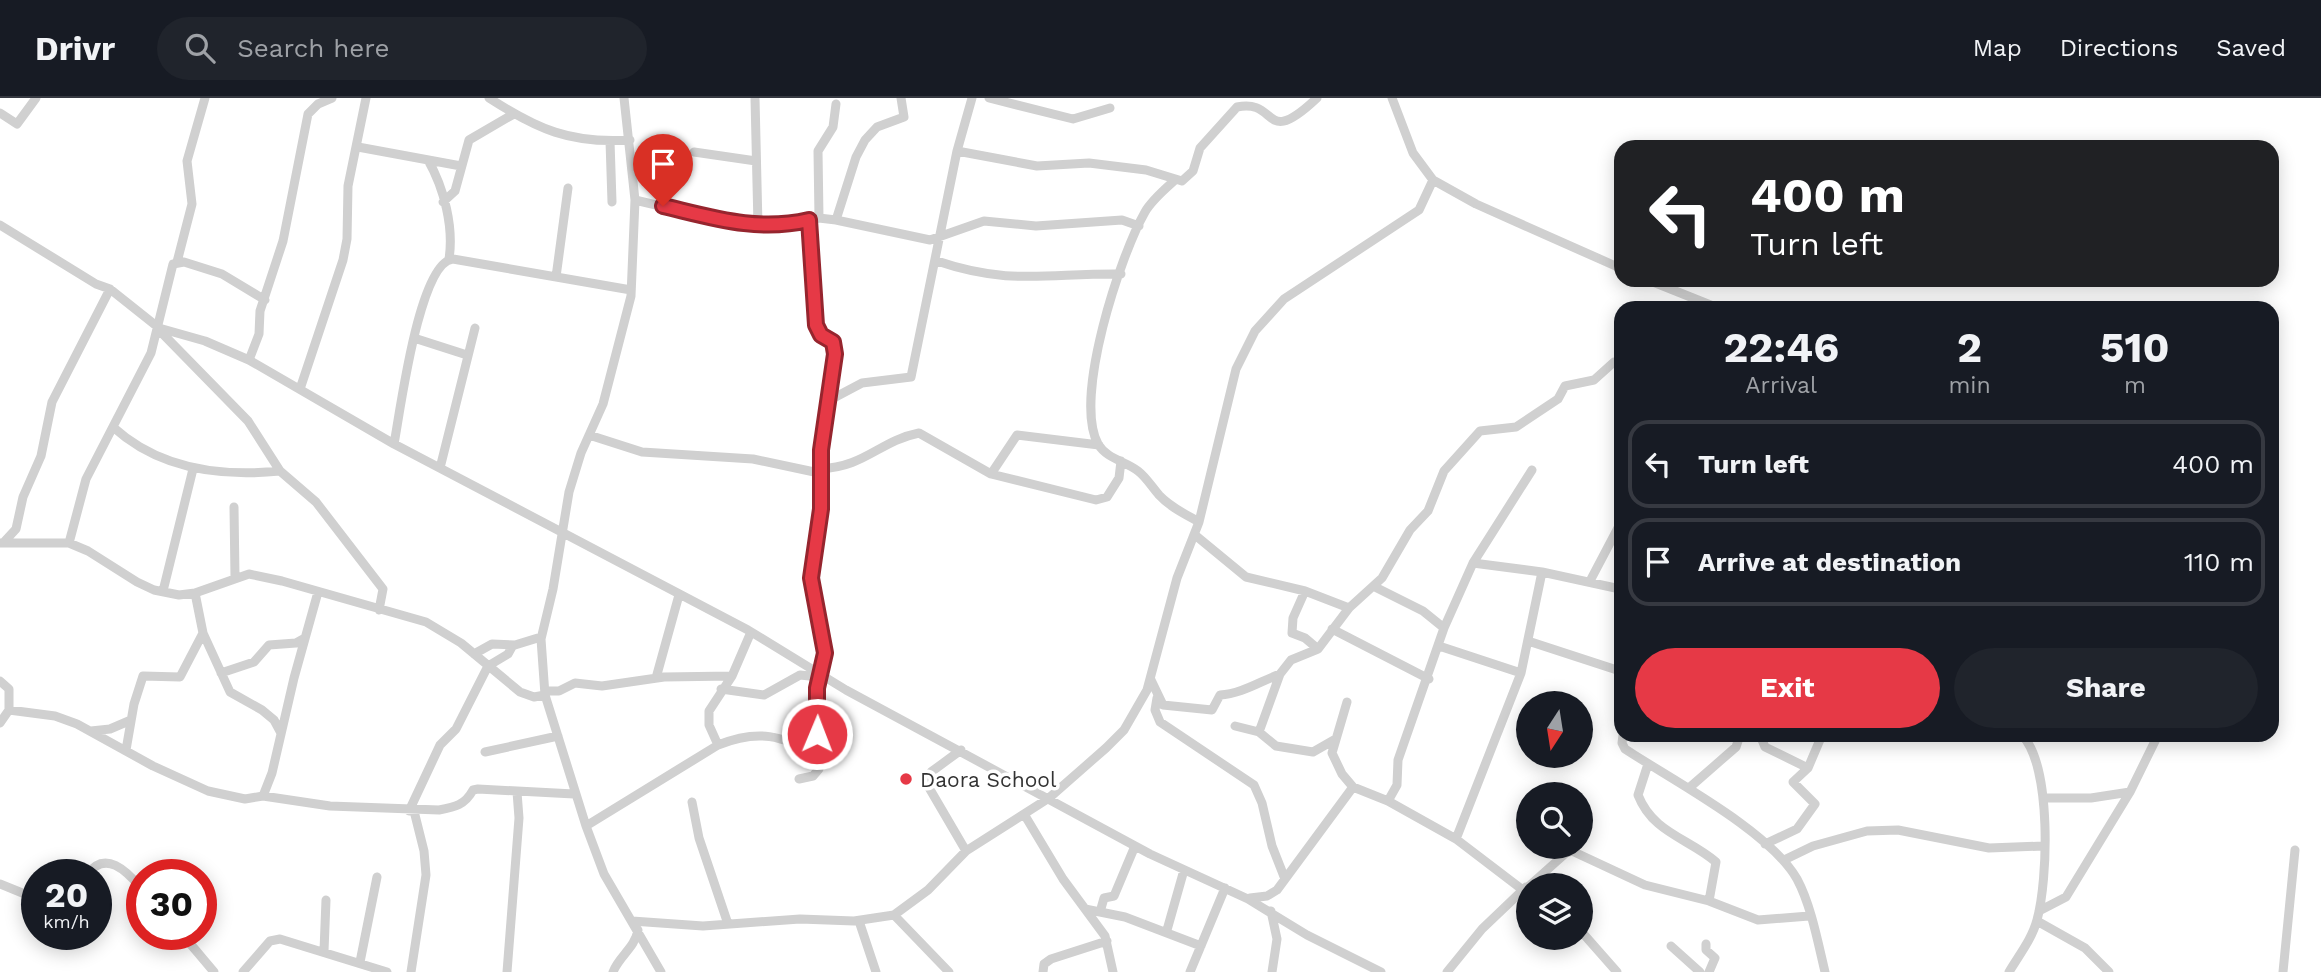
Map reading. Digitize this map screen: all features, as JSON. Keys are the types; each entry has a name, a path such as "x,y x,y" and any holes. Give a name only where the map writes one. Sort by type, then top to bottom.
{"street":[{"path":"0,113 17,124 36,98"},
{"path":"69,543 86,479 151,353 159,329 167,278 177,261 192,204 187,161 205,98"},
{"path":"249,360 283,241 308,114 318,104 332,98"},
{"path":"300,389 343,260 347,239 348,187 366,98"},
{"path":"489,98 512,115 551,132 610,141 630,140"},
{"path":"624,98 635,200 631,290 603,404 569,492 564,533 541,637 545,693 574,794 604,874 661,972"},
{"path":"755,98 758,226"},
{"path":"836,220 856,157 877,127 904,117 901,98"},
{"path":"828,401 862,383 911,377 937,261 957,151 972,98"},
{"path":"989,98 1073,119 1110,108"},
{"path":"957,151 1045,167 1089,163 1159,172 1174,180 1187,180 1193,171 1200,148 1243,101 1260,103 1278,119 1289,120 1299,115 1317,98"},
{"path":"1392,98 1413,153 1433,180 1476,204 1614,265"},
{"path":"799,779 813,776 817,772 820,674 825,653 823,630 811,578 821,509 819,471 835,349 816,325 814,219 818,151 833,127 836,104"},
{"path":"443,202 455,191 469,140 512,115"},
{"path":"610,141 612,202"},
{"path":"358,148 461,166"},
{"path":"694,152 756,161"},
{"path":"428,160 443,202 452,240 449,259"},
{"path":"1099,445 1093,422 1093,365 1139,226 1151,204 1174,180"},
{"path":"632,921 704,926 800,919 859,921 894,915 928,890 966,852 1049,798 1124,730 1139,707 1151,678 1177,579 1199,522 1236,369 1255,331 1284,299 1419,210 1433,180"},
{"path":"556,277 568,188"},
{"path":"635,200 736,224 758,226 814,219 836,220 924,240 985,221 1036,226 1122,220 1139,226"},
{"path":"0,238 2,227 96,284 110,289 159,329 248,421 280,471 316,502 383,589 379,610"},
{"path":"394,444 414,338 430,280 441,264 449,259 631,290"},
{"path":"177,261 222,274 257,298 265,300"},
{"path":"937,261 990,276 1012,278 1121,274"},
{"path":"1666,287 1700,301"},
{"path":"2,543 16,529 23,497 41,456 52,402 110,289"},
{"path":"440,467 475,328"},
{"path":"159,329 205,341 249,360 394,444 751,632 846,690 1135,846 1248,899 1307,935 1381,972"},
{"path":"414,338 467,355"},
{"path":"1259,732 1280,674 1291,660 1318,649 1349,608 1375,587 1410,530 1428,512 1444,471 1480,431 1516,427 1558,399 1565,386 1594,380 1614,362"},
{"path":"113,427 157,454 193,469 234,474 280,471"},
{"path":"589,435 642,452 753,459 819,471 853,465 886,444 919,433 991,474 1096,500 1107,497 1119,478 1121,461"},
{"path":"991,474 1017,435 1099,445 1138,470 1166,502 1199,522"},
{"path":"163,592 193,469"},
{"path":"1388,801 1397,785 1398,760 1429,679 1444,628 1472,563 1532,470"},
{"path":"234,507 235,577"},
{"path":"1195,535 1247,577 1305,591 1349,608"},
{"path":"1590,581 1614,535"},
{"path":"2,543 69,543 88,551 137,582 163,592 195,593 235,577 261,575 426,622 474,654 527,696 559,691 576,683 602,686 656,678 732,676"},
{"path":"1472,563 1542,572 1614,587"},
{"path":"1456,839 1521,673 1542,572"},
{"path":"1375,587 1423,611 1444,628"},
{"path":"1305,591 1293,618 1292,633 1305,638 1318,649"},
{"path":"263,796 271,780 318,592"},
{"path":"195,593 203,634 234,695 262,710 274,720 281,734"},
{"path":"656,678 679,595"},
{"path":"1332,629 1429,679"},
{"path":"718,745 708,716 721,689 732,676 751,632"},
{"path":"126,750 131,720 144,676 180,677 203,634"},
{"path":"474,654 492,644 513,645 541,637"},
{"path":"221,673 254,662 269,645 296,643 305,638"},
{"path":"1528,641 1614,669"},
{"path":"411,972 426,875 424,851 411,811 440,745 456,729 488,666 508,654 513,645"},
{"path":"1439,646 1521,673"},
{"path":"721,689 764,695 800,675 820,674"},
{"path":"1157,698 1168,707 1212,710 1220,695 1239,694 1248,685 1280,674"},
{"path":"1151,678 1157,698 1155,710 1160,722 1254,785 1285,879"},
{"path":"0,681 9,689 9,710 0,723"},
{"path":"1347,702 1332,753 1342,774 1353,787 1388,801 1456,839 1516,881"},
{"path":"9,710 55,716 208,791 245,799 263,796 330,806 411,811 457,807 468,800 473,790 574,794"},
{"path":"89,731 110,729 131,720"},
{"path":"1235,726 1259,732 1276,746 1313,752 1322,750 1334,740"},
{"path":"485,752 558,736"},
{"path":"586,826 718,745 737,738 779,737 818,757"},
{"path":"1622,742 1625,749 1689,788 1784,860 1798,880 1825,972"},
{"path":"1689,788 1736,747 1738,742"},
{"path":"1763,742 1765,747 1808,768"},
{"path":"1765,844 1797,829 1815,804 1793,783 1808,768 1819,742"},
{"path":"2009,972 2028,942 2039,911 2045,799 2027,742"},
{"path":"2039,911 2066,897 2130,792 2155,742"},
{"path":"961,750 931,772 928,781 966,852"},
{"path":"1648,764 1638,795 1647,814 1665,831 1717,862 1709,901"},
{"path":"1248,899 1271,894 1285,879 1347,790 1353,787"},
{"path":"507,972 519,818 517,792"},
{"path":"2045,799 2091,798 2130,792"},
{"path":"692,802 699,838 728,924"},
{"path":"1024,814 1107,942 1114,972"},
{"path":"1784,860 1813,846 1867,831 1898,830 1989,848 2043,846"},
{"path":"1100,912 1104,898 1114,896 1135,846"},
{"path":"2283,972 2295,850"},
{"path":"1544,873 1566,853 1572,851 1645,885 1709,901 1758,920 1809,916"},
{"path":"112,863 126,874"},
{"path":"1167,930 1184,870"},
{"path":"365,967 377,877"},
{"path":"0,884 21,893"},
{"path":"1190,972 1225,888"},
{"path":"1447,972 1482,929 1516,899"},
{"path":"324,951 326,900"},
{"path":"1085,909 1167,930 1201,946"},
{"path":"1271,911 1277,939 1272,972"},
{"path":"894,915 949,972"},
{"path":"859,921 876,972"},
{"path":"2037,921 2085,948 2109,972"},
{"path":"613,972 616,963 634,944 638,930"},
{"path":"243,972 270,941 289,940 387,972"},
{"path":"1043,972 1044,964 1051,959 1107,942"},
{"path":"1706,944 1706,950 1715,958 1709,972"},
{"path":"1593,945 1617,972"},
{"path":"1671,946 1700,972"},
{"path":"195,950 214,972"}],"place":[{"name":"Daora School","path":"906,779"}],"route":[{"path":"663,206 736,224 761,226 809,220 813,246 817,331 833,342 835,349 821,450 821,509 811,570 825,653 817,688 817,734"}]}
